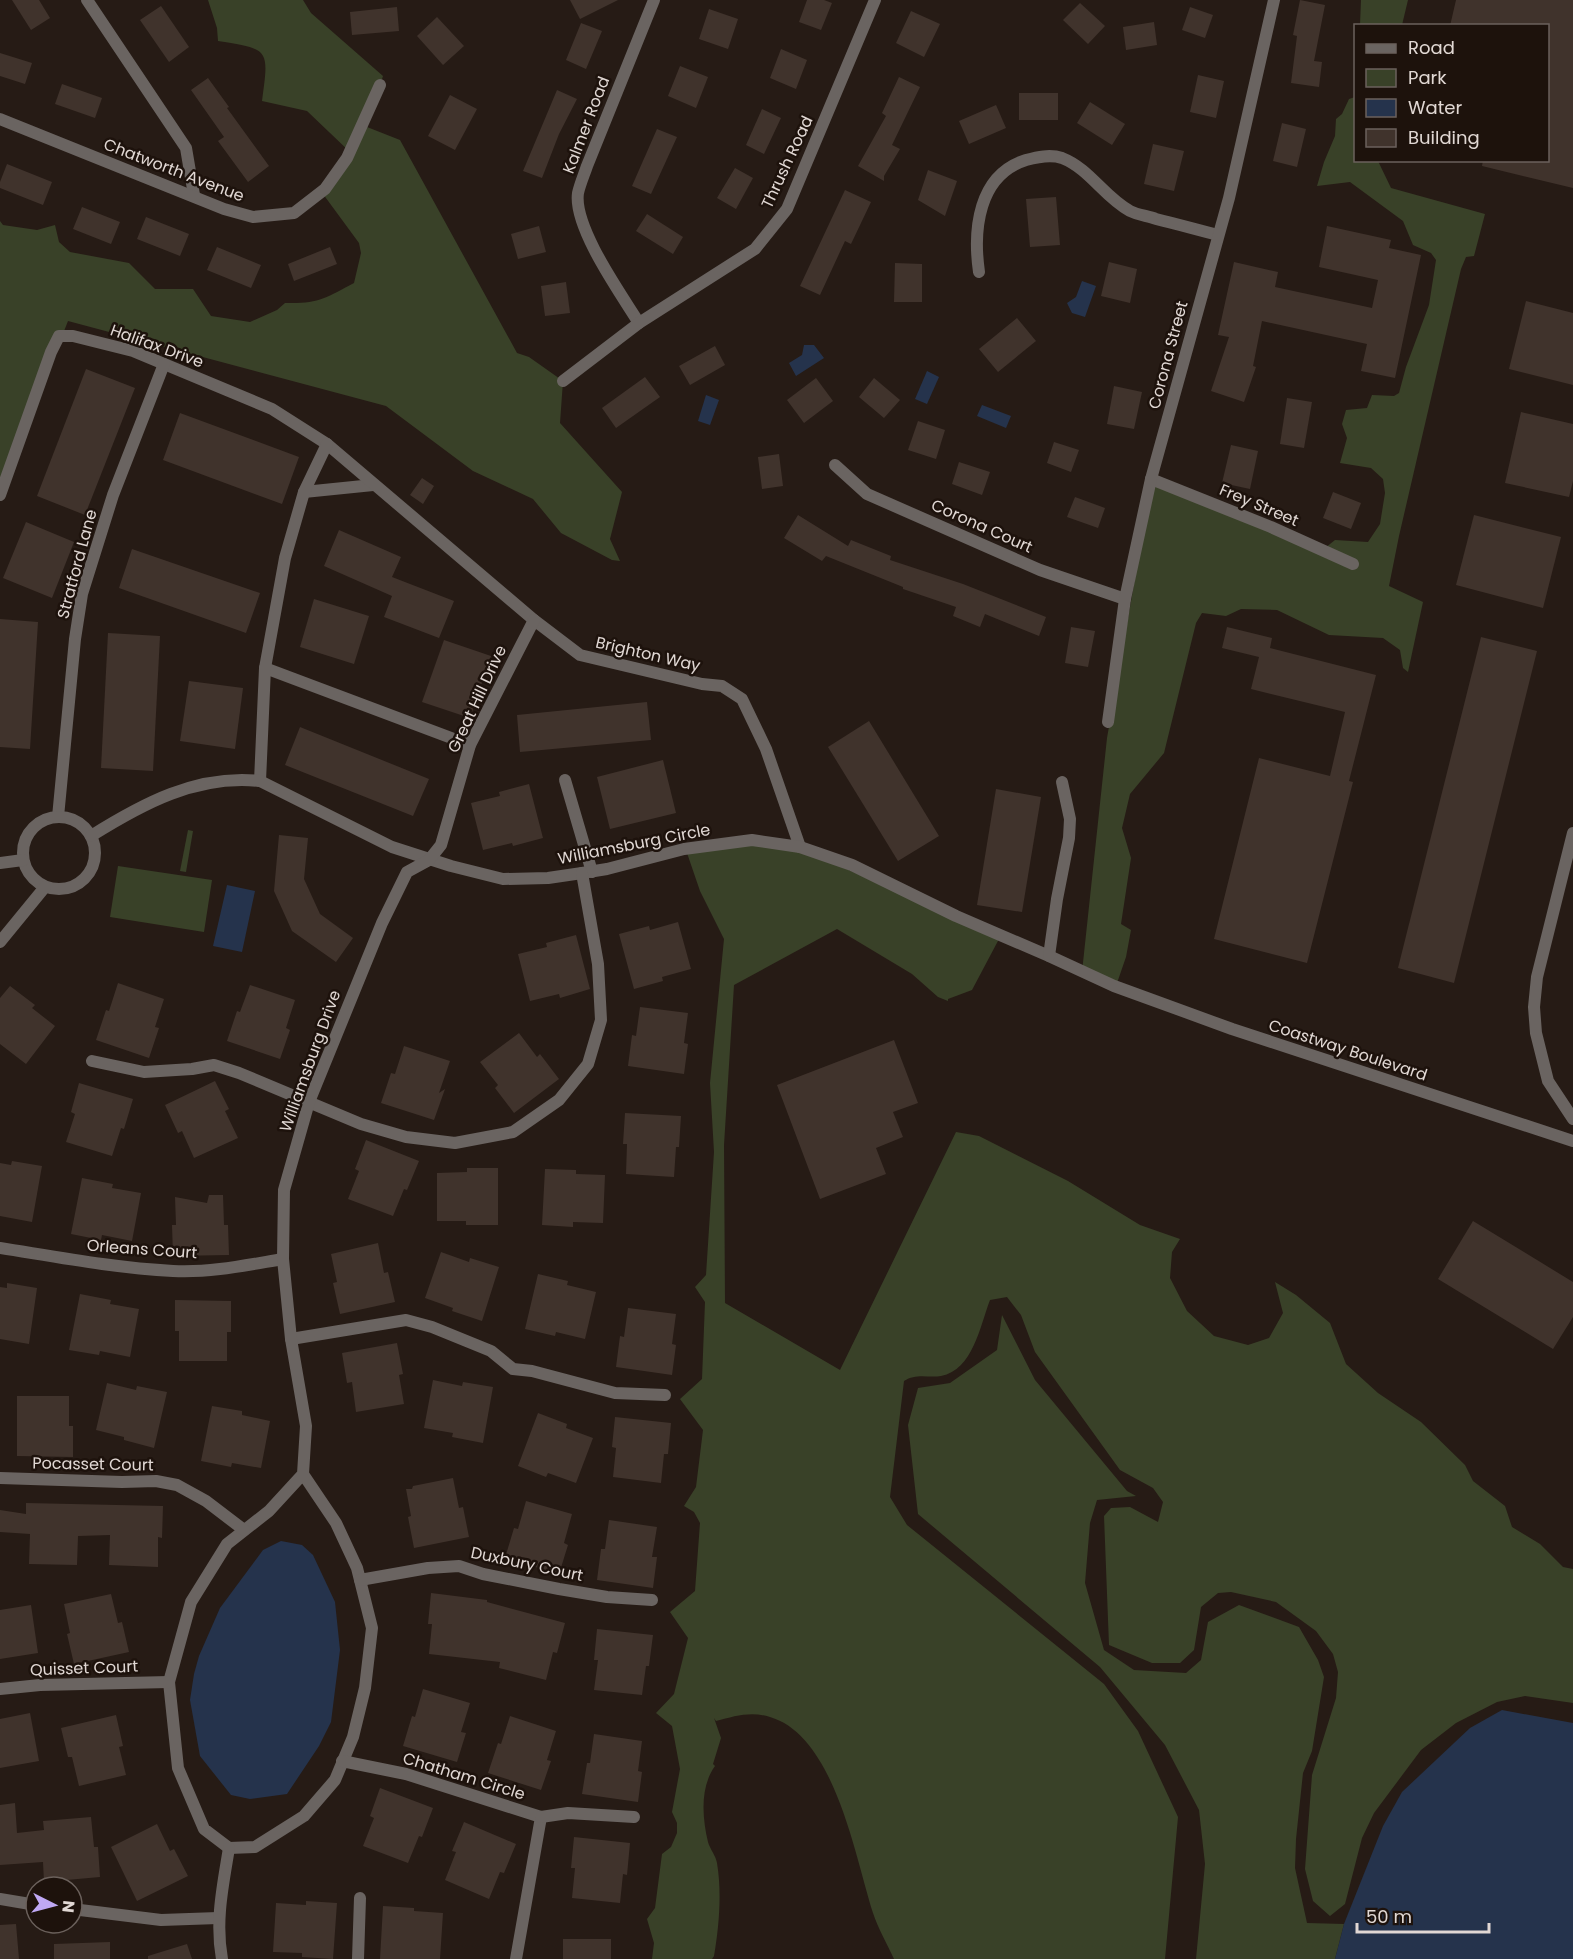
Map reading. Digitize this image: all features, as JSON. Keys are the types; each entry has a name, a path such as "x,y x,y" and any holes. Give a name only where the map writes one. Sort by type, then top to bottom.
{"street":[{"path":"87,0 186,148 194,195"},
{"name":"Kalmer Road","path":"639,323 598,258 579,212 578,194 587,166 654,0"},
{"name":"Thrush Road","path":"563,381 639,323 755,249 772,229 787,209 875,0"},
{"name":"Corona Street","path":"1108,722 1125,599 1151,479 1229,198 1274,0"},
{"name":"Chatworth Avenue","path":"0,119 194,195 224,209 253,217 294,213 325,189 347,158 380,85"},
{"path":"979,272 976,229 985,196 1001,175 1019,162 1039,156 1060,157 1082,168 1114,200 1131,212 1218,236"},
{"name":"Halifax Drive","path":"0,495 59,336 73,336 133,351 272,409 327,444"},
{"name":"Stratford Lane","path":"58,817 75,639 82,594 112,495 164,364"},
{"path":"260,781 265,668 285,558 304,492 327,444"},
{"name":"Brighton Way","path":"327,444 534,620 580,655 702,684 722,686 742,699 766,749 800,847"},
{"name":"Corona Court","path":"835,465 867,494 1040,570 1125,599"},
{"name":"Frey Street","path":"1151,479 1271,527 1353,564"},
{"path":"304,492 373,485"},
{"name":"Great Hill Drive","path":"429,860 441,845 470,745 534,620"},
{"path":"265,668 470,745"},
{"name":"Williamsburg Circle","path":"91,836 121,817 173,792 216,782 244,779 260,781 392,847 429,860 503,879 548,878 587,872 684,849 752,840 800,847 852,865 956,916 1114,986"},
{"path":"92,1061 144,1072 214,1065 239,1073 360,1124 406,1137 455,1143 513,1132 559,1100 588,1064 601,1020 598,964 587,872 566,780"},
{"path":"1049,956 1069,838 1070,819 1062,782"},
{"path":"58,817 71,819 91,836 95,858 86,878 67,889 45,887 31,876 23,860 24,844 31,831 43,821 58,817"},
{"path":"1573,833 1570,858 1537,977 1534,1007 1536,1032 1548,1081 1573,1119"},
{"path":"0,862 23,860"},
{"name":"Williamsburg Drive","path":"303,1474 306,1426 291,1339 283,1259 284,1190 309,1102 382,923 407,872 429,860"},
{"path":"0,942 45,887"},
{"name":"Coastway Boulevard","path":"1114,986 1232,1029 1573,1141"},
{"name":"Orleans Court","path":"0,1248 75,1261 175,1271 229,1268 283,1259"},
{"path":"291,1339 406,1320 432,1327 491,1351 513,1369 532,1371 615,1393 665,1395"},
{"path":"303,1474 336,1523 357,1568 372,1628 365,1688 353,1737 335,1780 304,1816 255,1846 229,1848 204,1829 177,1768 169,1682 190,1602 195,1592 227,1544 269,1511 303,1474"},
{"name":"Pocasset Court","path":"0,1478 156,1481 177,1485 206,1501 244,1530"},
{"name":"Duxbury Court","path":"360,1580 428,1568 459,1566 483,1574 559,1589 607,1597 652,1600"},
{"name":"Quisset Court","path":"0,1689 40,1685 169,1682"},
{"name":"Chatham Circle","path":"342,1761 406,1774 541,1817 516,1959"},
{"path":"541,1817 568,1813 634,1817"},
{"path":"222,1959 218,1918 229,1848"},
{"path":"358,1959 360,1898"},
{"path":"0,1899 24,1903"},
{"path":"84,1910 161,1920 218,1918"}],"green space":[{"path":"208,0 303,0 311,13 383,76 367,127 400,140 517,353 529,357 563,381 560,423 622,492 610,539 620,561 612,560 561,533 533,499 473,471 386,406 68,321 0,494 0,221 3,225 37,230 55,225 59,242 70,252 129,263 155,289 193,289 211,316 250,322 277,310 285,303 321,299 354,283 361,253 359,243 323,194 351,153 307,111 262,101 265,61 262,54 248,46 218,41 217,28"},
{"path":"1361,0 1408,0 1402,24 1360,24"},
{"path":"1354,97 1354,162 1378,162 1391,188 1485,214 1474,256 1466,257 1461,269 1389,586 1423,602 1408,672 1403,668 1400,650 1383,638 1329,635 1277,610 1241,609 1226,616 1202,613 1196,623 1164,753 1130,794 1122,828 1131,858 1121,924 1131,930 1126,957 1116,986 1082,972 1107,738 1152,482 1325,548 1335,540 1368,542 1380,524 1385,493 1383,479 1371,468 1340,463 1347,438 1342,424 1346,410 1367,408 1372,395 1394,396 1399,393 1429,305 1436,260 1431,253 1413,245 1403,221 1350,182 1317,186 1335,136 1336,119 1342,114 1349,99"},
{"path":"188,830 193,831 186,872 180,871"},
{"path":"733,839 810,852 999,939 972,990 948,999 948,1001 938,997 912,974 837,929 734,985 724,1145 725,1303 840,1370 956,1132 979,1136 1068,1181 1140,1225 1180,1239 1172,1252 1170,1278 1187,1311 1214,1336 1248,1345 1269,1338 1283,1313 1275,1282 1296,1295 1330,1323 1346,1364 1378,1393 1421,1422 1465,1465 1473,1481 1505,1506 1512,1527 1540,1544 1563,1567 1573,1569 1573,1703 1525,1696 1497,1702 1456,1723 1421,1750 1374,1813 1362,1838 1345,1904 1330,1916 1313,1901 1305,1869 1312,1775 1336,1698 1338,1672 1333,1654 1316,1631 1276,1602 1231,1592 1218,1593 1201,1607 1194,1650 1180,1663 1152,1663 1109,1645 1104,1516 1111,1508 1130,1507 1158,1522 1163,1502 1153,1488 1120,1470 1035,1352 1021,1315 1007,1297 990,1300 979,1334 961,1365 941,1376 918,1376 904,1381 890,1497 907,1525 1104,1684 1138,1731 1178,1817 1165,1959 894,1959 875,1919 850,1831 826,1773 811,1748 792,1729 770,1717 750,1714 716,1721 714,1718 721,1738 713,1764 715,1766 710,1774 705,1793 704,1823 719,1874 719,1910 714,1956 712,1959 652,1959 654,1943 647,1919 655,1908 662,1854 671,1847 677,1833 677,1823 672,1812 680,1769 672,1726 656,1713 674,1694 688,1638 670,1612 695,1591 700,1523 694,1512 684,1506 696,1487 703,1430 680,1399 702,1379 705,1302 695,1287 706,1275 714,1152 710,1083 724,939 700,891 687,853"},
{"path":"118,866 212,880 204,932 110,917"},
{"path":"1002,1315 1035,1380 1127,1491 1136,1496 1097,1500 1090,1523 1085,1583 1104,1650 1134,1670 1186,1673 1201,1660 1208,1622 1239,1605 1299,1627 1318,1660 1324,1677 1312,1751 1303,1773 1295,1868 1307,1923 1344,1924 1335,1959 1196,1959 1205,1864 1199,1810 1165,1745 1100,1667 918,1514 908,1425 918,1388 950,1383 997,1350"}],"water":[{"path":"1082,281 1096,286 1085,317 1072,313 1067,303 1076,297"},
{"path":"804,345 814,345 824,358 796,376 789,363 802,355"},
{"path":"927,371 939,377 927,404 915,399"},
{"path":"706,395 719,400 710,425 698,421"},
{"path":"982,405 1011,416 1006,428 977,416"},
{"path":"227,885 255,891 242,952 213,946"},
{"path":"281,1541 302,1545 313,1555 335,1602 340,1650 331,1722 319,1746 287,1794 250,1799 231,1795 200,1756 190,1700 199,1656 220,1608 263,1550"},
{"path":"1502,1710 1573,1723 1573,1959 1335,1959 1344,1924 1383,1826 1402,1792 1470,1728"}],"building":[{"path":"12,0 39,0 50,18 31,30"},
{"path":"570,0 618,0 580,19"},
{"path":"807,0 824,0 832,3 821,30 799,22"},
{"path":"1300,0 1325,5 1314,61 1322,62 1319,87 1291,83 1297,36 1293,35"},
{"path":"1456,0 1573,0 1573,188 1482,166 1483,162 1549,162 1549,24 1450,24"},
{"path":"1080,3 1105,26 1088,44 1063,20"},
{"path":"161,6 189,47 169,62 140,20"},
{"path":"397,7 399,31 352,35 350,12"},
{"path":"1190,7 1213,15 1205,38 1182,30"},
{"path":"709,9 738,19 728,49 699,39"},
{"path":"911,11 940,24 924,57 896,43"},
{"path":"437,17 464,46 443,65 417,36"},
{"path":"1154,22 1157,45 1126,50 1123,27"},
{"path":"581,23 602,31 586,69 566,60"},
{"path":"781,49 807,60 796,89 770,78"},
{"path":"0,53 32,63 25,84 0,76"},
{"path":"680,66 708,77 696,108 668,96"},
{"path":"1198,75 1224,81 1216,118 1190,112"},
{"path":"899,77 920,87 892,145 900,149 884,176 884,181 858,166 886,116 882,113"},
{"path":"208,78 269,166 248,182 218,141 224,137 191,90"},
{"path":"62,84 102,98 95,118 55,104"},
{"path":"557,90 577,99 559,134 542,178 523,171"},
{"path":"1019,93 1058,93 1058,120 1019,120"},
{"path":"450,95 477,109 455,150 428,136"},
{"path":"1090,102 1125,124 1112,145 1077,123"},
{"path":"996,105 1006,128 969,144 959,121"},
{"path":"762,109 781,118 764,154 746,145"},
{"path":"1282,123 1306,129 1297,167 1273,161"},
{"path":"657,129 677,137 651,194 632,186"},
{"path":"1153,144 1184,151 1174,191 1144,184"},
{"path":"7,164 52,182 43,205 0,188"},
{"path":"735,168 753,178 736,209 717,198"},
{"path":"928,170 957,181 945,216 918,200"},
{"path":"845,190 871,202 851,244 845,241 820,295 800,286"},
{"path":"1056,197 1060,245 1030,247 1026,199"},
{"path":"82,207 120,222 111,244 73,229"},
{"path":"647,214 683,237 673,254 636,231"},
{"path":"146,217 189,234 180,256 137,239"},
{"path":"539,226 546,252 518,259 511,234"},
{"path":"1327,226 1391,240 1389,248 1421,255 1395,378 1361,371 1367,344 1262,321 1253,366 1256,367 1244,402 1211,391 1229,337 1218,335 1234,262 1278,272 1275,287 1372,308 1378,280 1319,267"},
{"path":"217,247 261,265 251,288 207,270"},
{"path":"330,247 337,264 294,281 288,264"},
{"path":"1109,262 1137,269 1130,303 1101,296"},
{"path":"895,263 922,264 922,302 894,302"},
{"path":"566,282 570,313 545,316 541,286"},
{"path":"1526,301 1573,313 1573,385 1509,369"},
{"path":"1017,318 1036,341 998,372 979,349"},
{"path":"715,346 725,365 690,385 679,366"},
{"path":"86,369 135,388 85,515 37,496"},
{"path":"645,377 660,397 616,428 602,408"},
{"path":"816,378 833,401 804,423 787,400"},
{"path":"874,378 900,400 884,418 859,397"},
{"path":"1114,386 1142,392 1134,429 1107,424"},
{"path":"1287,398 1312,402 1304,448 1280,444"},
{"path":"1521,412 1573,424 1573,481 1569,497 1505,483"},
{"path":"180,413 299,457 282,504 163,460"},
{"path":"918,421 945,430 936,459 908,450"},
{"path":"1054,442 1079,450 1071,472 1047,463"},
{"path":"1231,445 1258,451 1250,489 1222,483"},
{"path":"779,454 783,486 762,489 758,457"},
{"path":"959,462 990,472 982,495 952,484"},
{"path":"422,478 434,486 423,504 410,495"},
{"path":"1333,492 1361,503 1351,529 1323,518"},
{"path":"1075,497 1105,508 1098,528 1067,517"},
{"path":"798,515 848,546 851,540 891,556 890,560 963,584 1046,617 1039,636 985,614 980,627 953,616 956,607 903,589 903,587 826,556 822,561 784,538"},
{"path":"1474,515 1561,537 1543,608 1456,585"},
{"path":"26,522 74,542 52,598 3,578"},
{"path":"339,530 401,557 392,577 454,601 439,638 384,617 392,596 324,566"},
{"path":"132,549 260,593 246,633 119,588"},
{"path":"314,599 369,616 354,664 300,647"},
{"path":"0,619 38,622 30,749 0,747"},
{"path":"1071,627 1095,631 1088,667 1065,663"},
{"path":"1227,627 1272,638 1270,648 1376,675 1349,781 1353,782 1307,963 1214,939 1259,758 1330,776 1345,712 1251,689 1259,657 1222,648"},
{"path":"108,633 160,636 153,771 101,768"},
{"path":"1481,637 1537,651 1454,983 1398,968"},
{"path":"444,640 491,656 470,718 422,702"},
{"path":"189,681 243,688 235,749 180,741"},
{"path":"647,702 651,740 520,752 517,715"},
{"path":"869,721 939,836 898,861 828,747"},
{"path":"300,727 429,779 413,816 285,765"},
{"path":"663,760 676,813 610,829 597,777"},
{"path":"529,784 543,838 513,846 512,843 483,850 471,803 500,796 499,792"},
{"path":"996,789 1041,797 1022,912 977,905"},
{"path":"279,835 308,838 304,879 320,914 353,938 336,962 292,931 274,891"},
{"path":"678,922 691,969 662,977 663,981 634,989 619,934 649,926 650,930"},
{"path":"576,935 590,989 560,998 559,994 530,1001 518,954 547,947 546,943"},
{"path":"118,983 164,999 155,1027 159,1028 149,1058 96,1040"},
{"path":"250,985 295,1000 286,1028 290,1030 280,1059 227,1041 237,1011 240,1012"},
{"path":"10,986 35,1005 32,1008 55,1026 26,1064 0,1044 0,998"},
{"path":"640,1007 688,1013 684,1043 688,1044 684,1074 628,1066 632,1035 636,1036"},
{"path":"519,1033 537,1057 540,1054 559,1079 514,1113 495,1088 498,1085 480,1062"},
{"path":"894,1040 918,1103 893,1112 903,1137 876,1148 886,1174 820,1199 777,1085"},
{"path":"404,1046 450,1061 439,1093 445,1089 434,1120 381,1103 391,1073 395,1074"},
{"path":"215,1081 229,1109 225,1111 238,1138 194,1158 182,1131 178,1133 165,1105"},
{"path":"79,1083 133,1099 124,1129 121,1128 112,1156 66,1142 75,1114 71,1112"},
{"path":"625,1113 681,1116 674,1177 626,1174 627,1144 623,1144"},
{"path":"366,1140 419,1161 393,1216 348,1199 359,1171 355,1169"},
{"path":"12,1161 42,1166 32,1222 0,1216 0,1163 11,1165"},
{"path":"467,1168 498,1168 498,1225 466,1225 466,1221 437,1221 437,1173 467,1172"},
{"path":"545,1169 576,1170 576,1174 605,1175 603,1223 573,1222 573,1227 542,1225"},
{"path":"82,1178 113,1184 112,1188 141,1193 132,1241 102,1235 101,1240 71,1234"},
{"path":"209,1195 223,1195 224,1225 228,1225 229,1255 173,1256 172,1225 176,1225 175,1197 207,1203"},
{"path":"1473,1221 1573,1282 1573,1317 1553,1349 1438,1279"},
{"path":"378,1243 384,1273 388,1272 395,1302 340,1314 333,1283 337,1282 331,1254"},
{"path":"441,1252 469,1262 470,1258 499,1267 482,1321 452,1311 453,1308 425,1298"},
{"path":"538,1274 568,1281 567,1285 596,1292 585,1339 556,1332 555,1336 525,1329"},
{"path":"7,1283 37,1288 29,1344 0,1339 0,1287 7,1288"},
{"path":"80,1294 111,1300 110,1304 139,1309 130,1357 100,1351 99,1355 69,1350"},
{"path":"175,1300 231,1301 231,1332 227,1332 227,1361 179,1361 179,1331 175,1331"},
{"path":"628,1308 676,1314 672,1344 676,1345 672,1375 616,1367 620,1336 624,1337"},
{"path":"397,1343 403,1374 399,1375 404,1404 356,1412 352,1382 347,1383 342,1353"},
{"path":"433,1380 462,1386 463,1382 493,1387 483,1443 452,1437 453,1433 424,1428"},
{"path":"107,1383 136,1390 137,1386 167,1392 154,1448 96,1430"},
{"path":"17,1396 69,1396 69,1426 73,1426 73,1457 17,1456"},
{"path":"212,1406 242,1411 242,1415 270,1421 261,1468 232,1463 231,1467 201,1461"},
{"path":"538,1413 567,1424 566,1428 593,1438 576,1483 548,1473 546,1477 518,1466"},
{"path":"615,1417 671,1423 668,1454 664,1454 661,1483 613,1477 616,1448 612,1447"},
{"path":"453,1478 459,1508 463,1507 469,1537 414,1548 406,1489"},
{"path":"526,1501 572,1514 564,1543 568,1545 559,1574 505,1558 514,1528 518,1529"},
{"path":"26,1503 163,1506 162,1538 158,1537 158,1567 109,1565 110,1535 78,1536 77,1565 29,1564 30,1534 0,1532 0,1510 26,1514"},
{"path":"609,1520 657,1527 652,1557 657,1557 653,1588 597,1580 601,1549 605,1549"},
{"path":"431,1593 487,1600 487,1602 565,1623 557,1653 553,1652 546,1680 499,1668 500,1662 429,1654 432,1624 428,1624"},
{"path":"111,1594 118,1623 122,1622 129,1652 74,1664 67,1634 70,1633 64,1604"},
{"path":"31,1605 38,1653 0,1659 0,1610"},
{"path":"597,1629 653,1635 642,1695 594,1690 598,1660 594,1660"},
{"path":"423,1689 470,1703 461,1732 466,1733 457,1762 403,1746"},
{"path":"30,1713 39,1761 0,1768 0,1719"},
{"path":"116,1715 123,1746 119,1747 126,1775 79,1786 72,1757 68,1757 61,1728"},
{"path":"510,1716 556,1731 547,1760 551,1761 541,1790 488,1773"},
{"path":"594,1734 642,1741 638,1771 642,1772 638,1802 582,1794"},
{"path":"380,1788 433,1808 422,1837 419,1836 408,1863 363,1846 374,1818 370,1816"},
{"path":"15,1803 17,1833 44,1830 43,1821 91,1817 94,1847 98,1847 100,1877 84,1878 84,1875 44,1875 43,1862 0,1865 0,1805"},
{"path":"464,1822 516,1844 504,1873 500,1872 489,1899 445,1880 456,1852 452,1851"},
{"path":"157,1824 170,1851 174,1849 188,1876 137,1901 111,1847"},
{"path":"574,1837 630,1843 627,1875 623,1874 620,1903 572,1898 575,1868 571,1868"},
{"path":"306,1901 337,1903 333,1959 302,1957 302,1953 273,1952 276,1903 306,1905"},
{"path":"383,1906 443,1913 440,1959 380,1959"},
{"path":"16,1924 19,1959 0,1959 0,1925"},
{"path":"563,1939 611,1939 611,1959 563,1959"},
{"path":"110,1942 110,1959 54,1959 54,1944"},
{"path":"187,1944 192,1959 148,1959 148,1956"}]}
